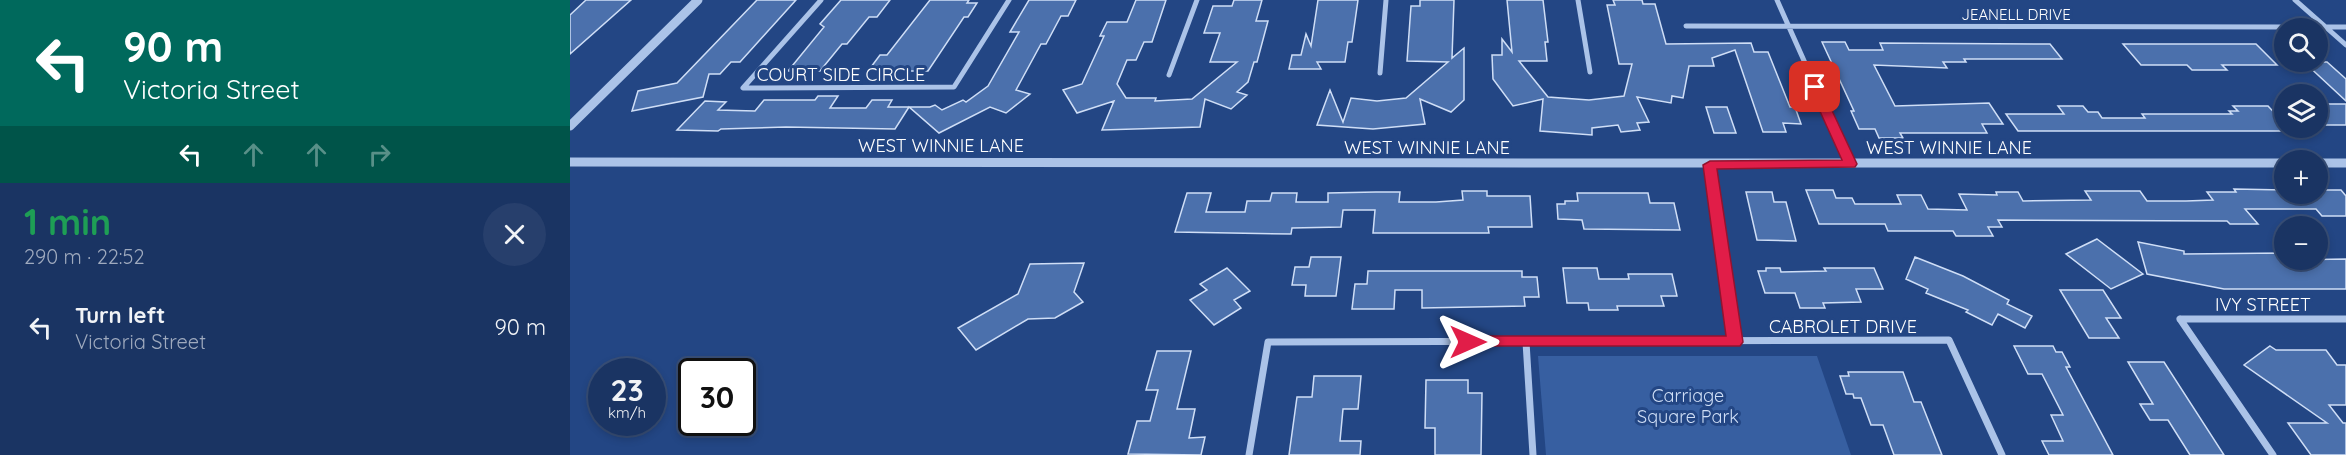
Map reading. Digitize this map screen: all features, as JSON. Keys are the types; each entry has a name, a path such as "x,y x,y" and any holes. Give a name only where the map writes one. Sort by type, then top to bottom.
{"street":[{"path":"570,126 698,0"},
{"name":"COURT SIDE CIRCLE","path":"821,0 743,88 954,87 1009,0"},
{"path":"1169,75 1197,0"},
{"path":"1380,73 1386,0"},
{"path":"1578,0 1590,72"},
{"path":"1777,0 1850,164"},
{"path":"2295,0 2315,18"},
{"name":"JEANELL DRIVE","path":"1686,26 2274,27"},
{"name":"JEANELL DRIVE","path":"2328,27 2346,27"},
{"path":"2328,30 2346,45"},
{"name":"WEST WINNIE LANE","path":"570,162 1129,161 1710,165 2274,163"},
{"path":"2328,163 2346,163"},
{"path":"1710,165 1735,342"},
{"name":"IVY STREET","path":"2273,455 2180,319 2346,320"},
{"name":"CABROLET DRIVE","path":"1249,455 1268,342 1949,340 2002,455"},
{"path":"1526,342 1533,455"}],"green space":[{"name":"Carriage Square Park","path":"1538,356 1817,356 1851,455 1546,455"}],"building":[{"path":"586,0 631,0 570,54 570,15"},
{"path":"757,0 796,0 740,62 731,62 720,74 709,74 703,97 632,111 638,91 677,83"},
{"path":"841,0 890,0 877,17 869,17 847,44 842,44 820,71 788,71 824,27 820,24"},
{"path":"930,0 969,0 967,3 977,3 968,17 964,17 928,71 868,71 880,55 887,55"},
{"path":"1029,0 1076,0 1068,16 1061,16 1046,44 1041,44 1016,90 1030,94 1006,113 990,107 939,133 909,107 935,105 942,110 963,100 966,102 988,86 1019,32 1010,32"},
{"path":"1136,0 1166,0 1152,42 1144,42 1136,60 1127,60 1117,84 1126,98 1156,98 1155,101 1192,99 1237,62 1210,62 1220,33 1204,33 1213,6 1232,6 1234,0 1262,0 1256,21 1268,21 1257,62 1254,62 1248,82 1237,92 1247,95 1231,109 1205,99 1200,127 1102,130 1114,101 1077,113 1063,90 1082,84 1104,36 1100,36 1107,22 1127,22"},
{"path":"1318,0 1358,0 1352,42 1348,42 1345,62 1317,62 1321,69 1289,69 1292,55 1301,55 1306,34 1311,46"},
{"path":"1420,0 1454,0 1452,58 1464,48 1464,100 1451,112 1420,99 1425,124 1373,129 1317,125 1330,90 1343,122 1351,98 1377,101 1406,98 1448,62 1407,61 1411,6 1420,6"},
{"path":"1507,0 1543,0 1548,42 1545,42 1547,61 1519,61 1548,97 1589,100 1624,96 1632,64 1619,64 1607,5 1615,5 1613,0 1642,0 1643,4 1655,4 1666,44 1751,43 1754,52 1768,52 1790,107 1795,107 1801,124 1783,123 1786,132 1763,132 1735,50 1712,58 1714,66 1689,66 1683,98 1672,96 1671,103 1637,97 1649,122 1637,123 1640,130 1621,132 1618,125 1592,128 1592,135 1540,131 1543,99 1513,106 1493,79 1492,55 1502,55 1502,39 1512,52"},
{"path":"1822,42 1845,42 1849,50 1883,50 1880,43 2050,44 2062,59 1964,59 1966,62 1943,62 1947,68 1874,65 1895,106 1989,103 2003,124 1982,124 1987,133 1900,133 1903,138 1879,138 1875,129 1859,129 1851,111 1854,111"},
{"path":"2123,44 2256,44 2274,62 2274,65 2222,65 2227,70 2192,70 2187,65 2141,65"},
{"path":"2328,63 2346,79 2346,101 2328,84 2315,72 2328,72"},
{"path":"818,96 838,96 830,108 866,108 872,100 892,100 888,107 909,107 895,129 786,127 721,129 718,131 677,130 705,101 726,102 718,110 755,111 764,100 815,100"},
{"path":"2328,104 2346,104 2346,125 2328,125"},
{"path":"2058,106 2083,106 2088,112 2098,112 2102,118 2145,118 2142,114 2232,114 2229,111 2238,111 2233,106 2268,106 2274,112 2274,131 2018,131 2006,114 2064,114"},
{"path":"1706,107 1727,107 1736,133 1714,133"},
{"path":"2234,189 2274,190 2274,204 2328,204 2328,190 2341,190 2346,196 2346,216 2322,216 2316,209 2245,209 2258,224 2230,224 2227,221 1998,220 2002,227 1988,227 1993,236 1956,236 1953,231 1888,231 1885,224 1819,224 1806,190 1833,190 1836,198 1852,198 1855,204 1901,204 1897,195 1921,195 1928,209 1967,210 1959,194 1997,195 1996,192 2018,192 2023,201 2091,200 2085,191 2140,191 2147,201 2186,201 2213,200 2207,192 2236,192"},
{"path":"1462,191 1487,191 1487,196 1530,196 1532,227 1488,227 1489,233 1373,233 1375,210 1343,210 1341,227 1292,228 1291,234 1175,232 1187,193 1211,193 1206,212 1245,212 1247,201 1270,201 1272,193 1297,193 1296,202 1328,202 1328,193 1400,192 1399,202 1436,202 1463,200"},
{"path":"1746,192 1772,192 1774,202 1786,202 1796,241 1757,240"},
{"path":"1577,193 1648,193 1650,203 1674,203 1680,230 1584,229 1582,220 1558,219 1557,204 1565,204 1565,201 1578,201"},
{"path":"2097,239 2143,274 2111,289 2066,254"},
{"path":"2138,242 2184,251 2184,254 2274,253 2274,270 2328,270 2328,259 2346,259 2346,289 2224,289 2147,274"},
{"path":"1311,257 1341,257 1336,296 1305,296 1306,285 1292,285 1295,267 1309,267"},
{"path":"1915,257 1963,276 2009,300 2007,304 2032,316 2025,328 1998,314 1992,325 1966,312 1968,310 1926,293 1928,289 1906,279"},
{"path":"1084,263 1074,292 1083,302 1055,318 1028,319 976,350 958,328 1018,294 1030,264"},
{"path":"1227,268 1250,291 1234,300 1241,308 1214,325 1190,300 1207,290 1200,284"},
{"path":"1563,268 1597,268 1599,279 1629,279 1628,274 1672,274 1677,296 1661,296 1664,306 1617,306 1618,310 1589,310 1588,303 1567,303"},
{"path":"1766,268 1780,268 1781,272 1826,271 1824,268 1874,268 1883,289 1856,289 1861,302 1823,303 1825,308 1800,308 1795,293 1765,293 1758,271 1766,271"},
{"path":"1368,271 1522,271 1522,277 1537,277 1539,297 1524,297 1525,306 1422,308 1422,290 1395,290 1394,309 1352,309 1355,284 1367,284"},
{"path":"2060,290 2103,290 2121,318 2106,318 2119,338 2089,338"},
{"path":"2014,346 2053,346 2056,352 2062,352 2070,367 2066,367 2113,455 2049,455 2042,441 2063,441 2051,415 2063,415 2042,374 2028,374"},
{"path":"2270,346 2276,350 2326,350 2337,365 2346,365 2346,405 2329,405 2343,423 2346,423 2346,455 2311,455 2288,423 2327,423 2244,365"},
{"path":"1157,351 1191,351 1177,409 1195,409 1189,438 1205,437 1201,455 1128,454 1137,421 1150,421 1158,390 1146,390"},
{"path":"2128,362 2164,362 2224,455 2190,455 2168,420 2150,420 2140,404 2153,404"},
{"path":"1848,372 1903,372 1914,402 1921,402 1942,455 1894,455 1883,425 1871,425 1861,398 1854,398 1853,394 1846,394 1840,376 1849,376"},
{"path":"1314,376 1361,376 1358,409 1343,409 1340,441 1361,441 1360,455 1289,455 1297,397 1312,397"},
{"path":"1426,380 1468,380 1468,393 1482,393 1481,455 1435,455 1435,428 1425,428"}],"route":[{"path":"1468,342 1735,342 1710,165 1850,164 1815,87"}]}
